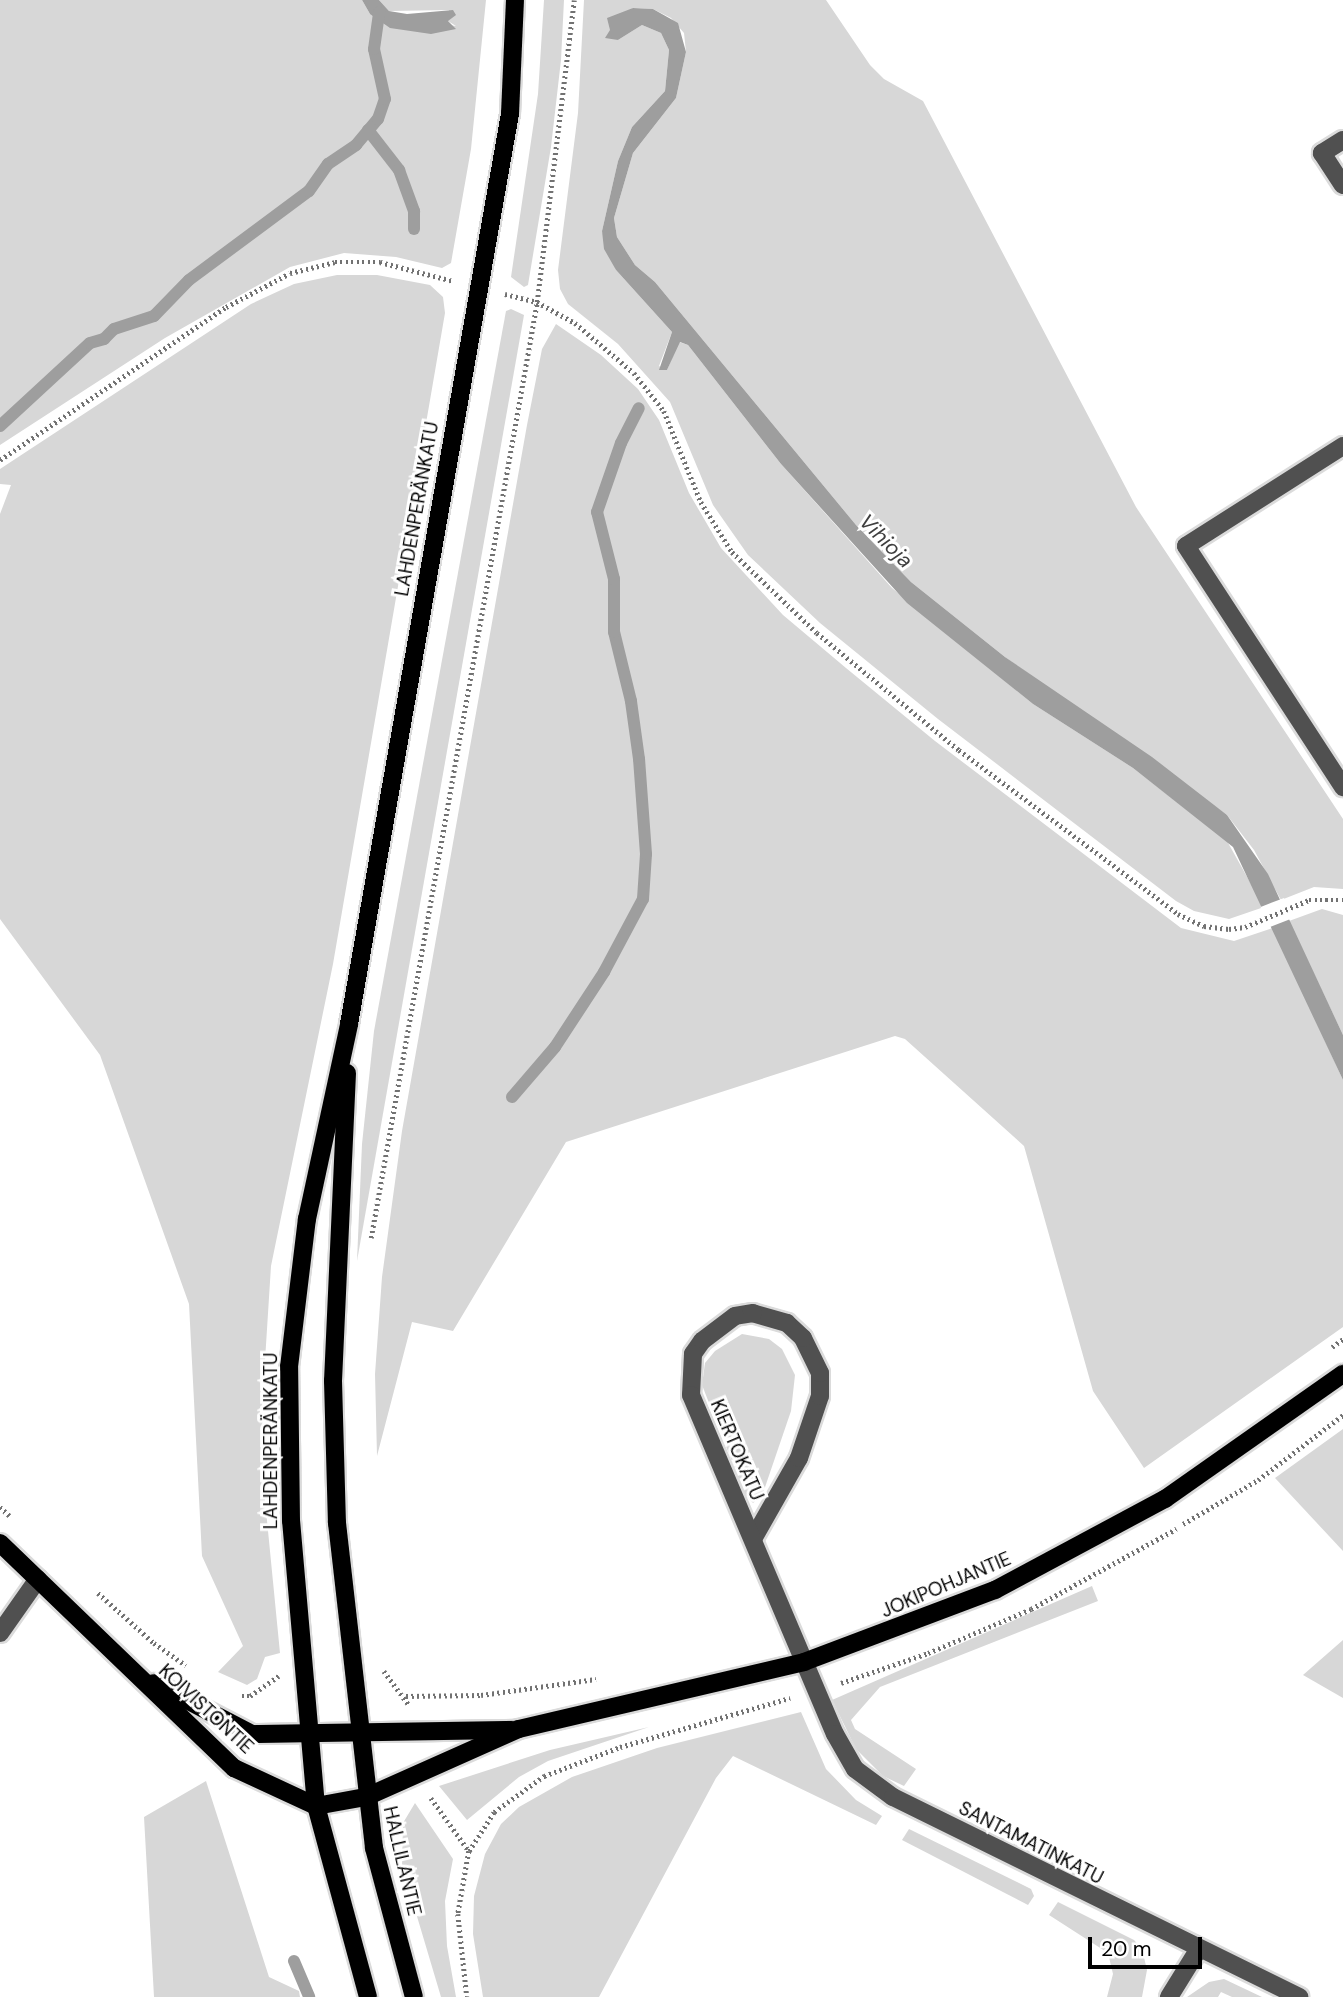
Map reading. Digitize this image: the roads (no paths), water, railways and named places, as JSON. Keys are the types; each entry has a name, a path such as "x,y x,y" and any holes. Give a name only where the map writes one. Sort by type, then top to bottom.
{"main road":[{"name":"LAHDENPERÄNKATU","path":"310,1736 291,1521 289,1367 307,1219 349,1024 477,287 510,114 515,0"},
{"name":"LAHDENPERÄNKATU","path":"349,1024 332,1381 337,1523 360,1733"},
{"name":"JOKIPOHJANTIE","path":"366,1797 519,1730 804,1662 983,1595 1075,1550 1165,1499 1343,1374"},
{"name":"KOIVISTONTIE","path":"0,1543 234,1768 316,1806"},
{"name":"KOIVISTONTIE","path":"137,1674 252,1734 310,1736 360,1733"},
{"name":"JOKIPOHJANTIE","path":"360,1733 519,1730"},
{"name":"HALLILANTIE","path":"360,1733 374,1848 414,1997"},
{"path":"310,1736 316,1806 368,1997"},
{"path":"316,1806 366,1797"}],"street":[{"path":"1343,140 1322,153 1343,185"},
{"path":"1343,446 1186,546 1343,787"},
{"name":"KIERTOKATU","path":"753,1539 799,1458 820,1396 820,1373 803,1338 787,1323 753,1313 735,1316 709,1333 693,1354 688,1375 710,1448 753,1539 804,1662"},
{"path":"0,1633 38,1579"},
{"name":"SANTAMATINKATU","path":"804,1662 848,1758 868,1780 893,1797 1198,1950 1300,1997"},
{"path":"1169,1997 1198,1950"}],"waterway":[{"path":"0,426 90,343 104,339 114,329 154,316 189,280 309,191 328,164 356,145 378,119 385,99 374,49 379,12"},
{"path":"368,130 399,170 414,211 414,229"},
{"path":"512,1097 555,1047 604,972 643,899 646,854 639,759 631,701 614,632 614,579 597,512 621,443 639,408"},
{"path":"294,1961 309,1997"}],"water label":[{"name":"Vihioja","path":"886,541"}]}
